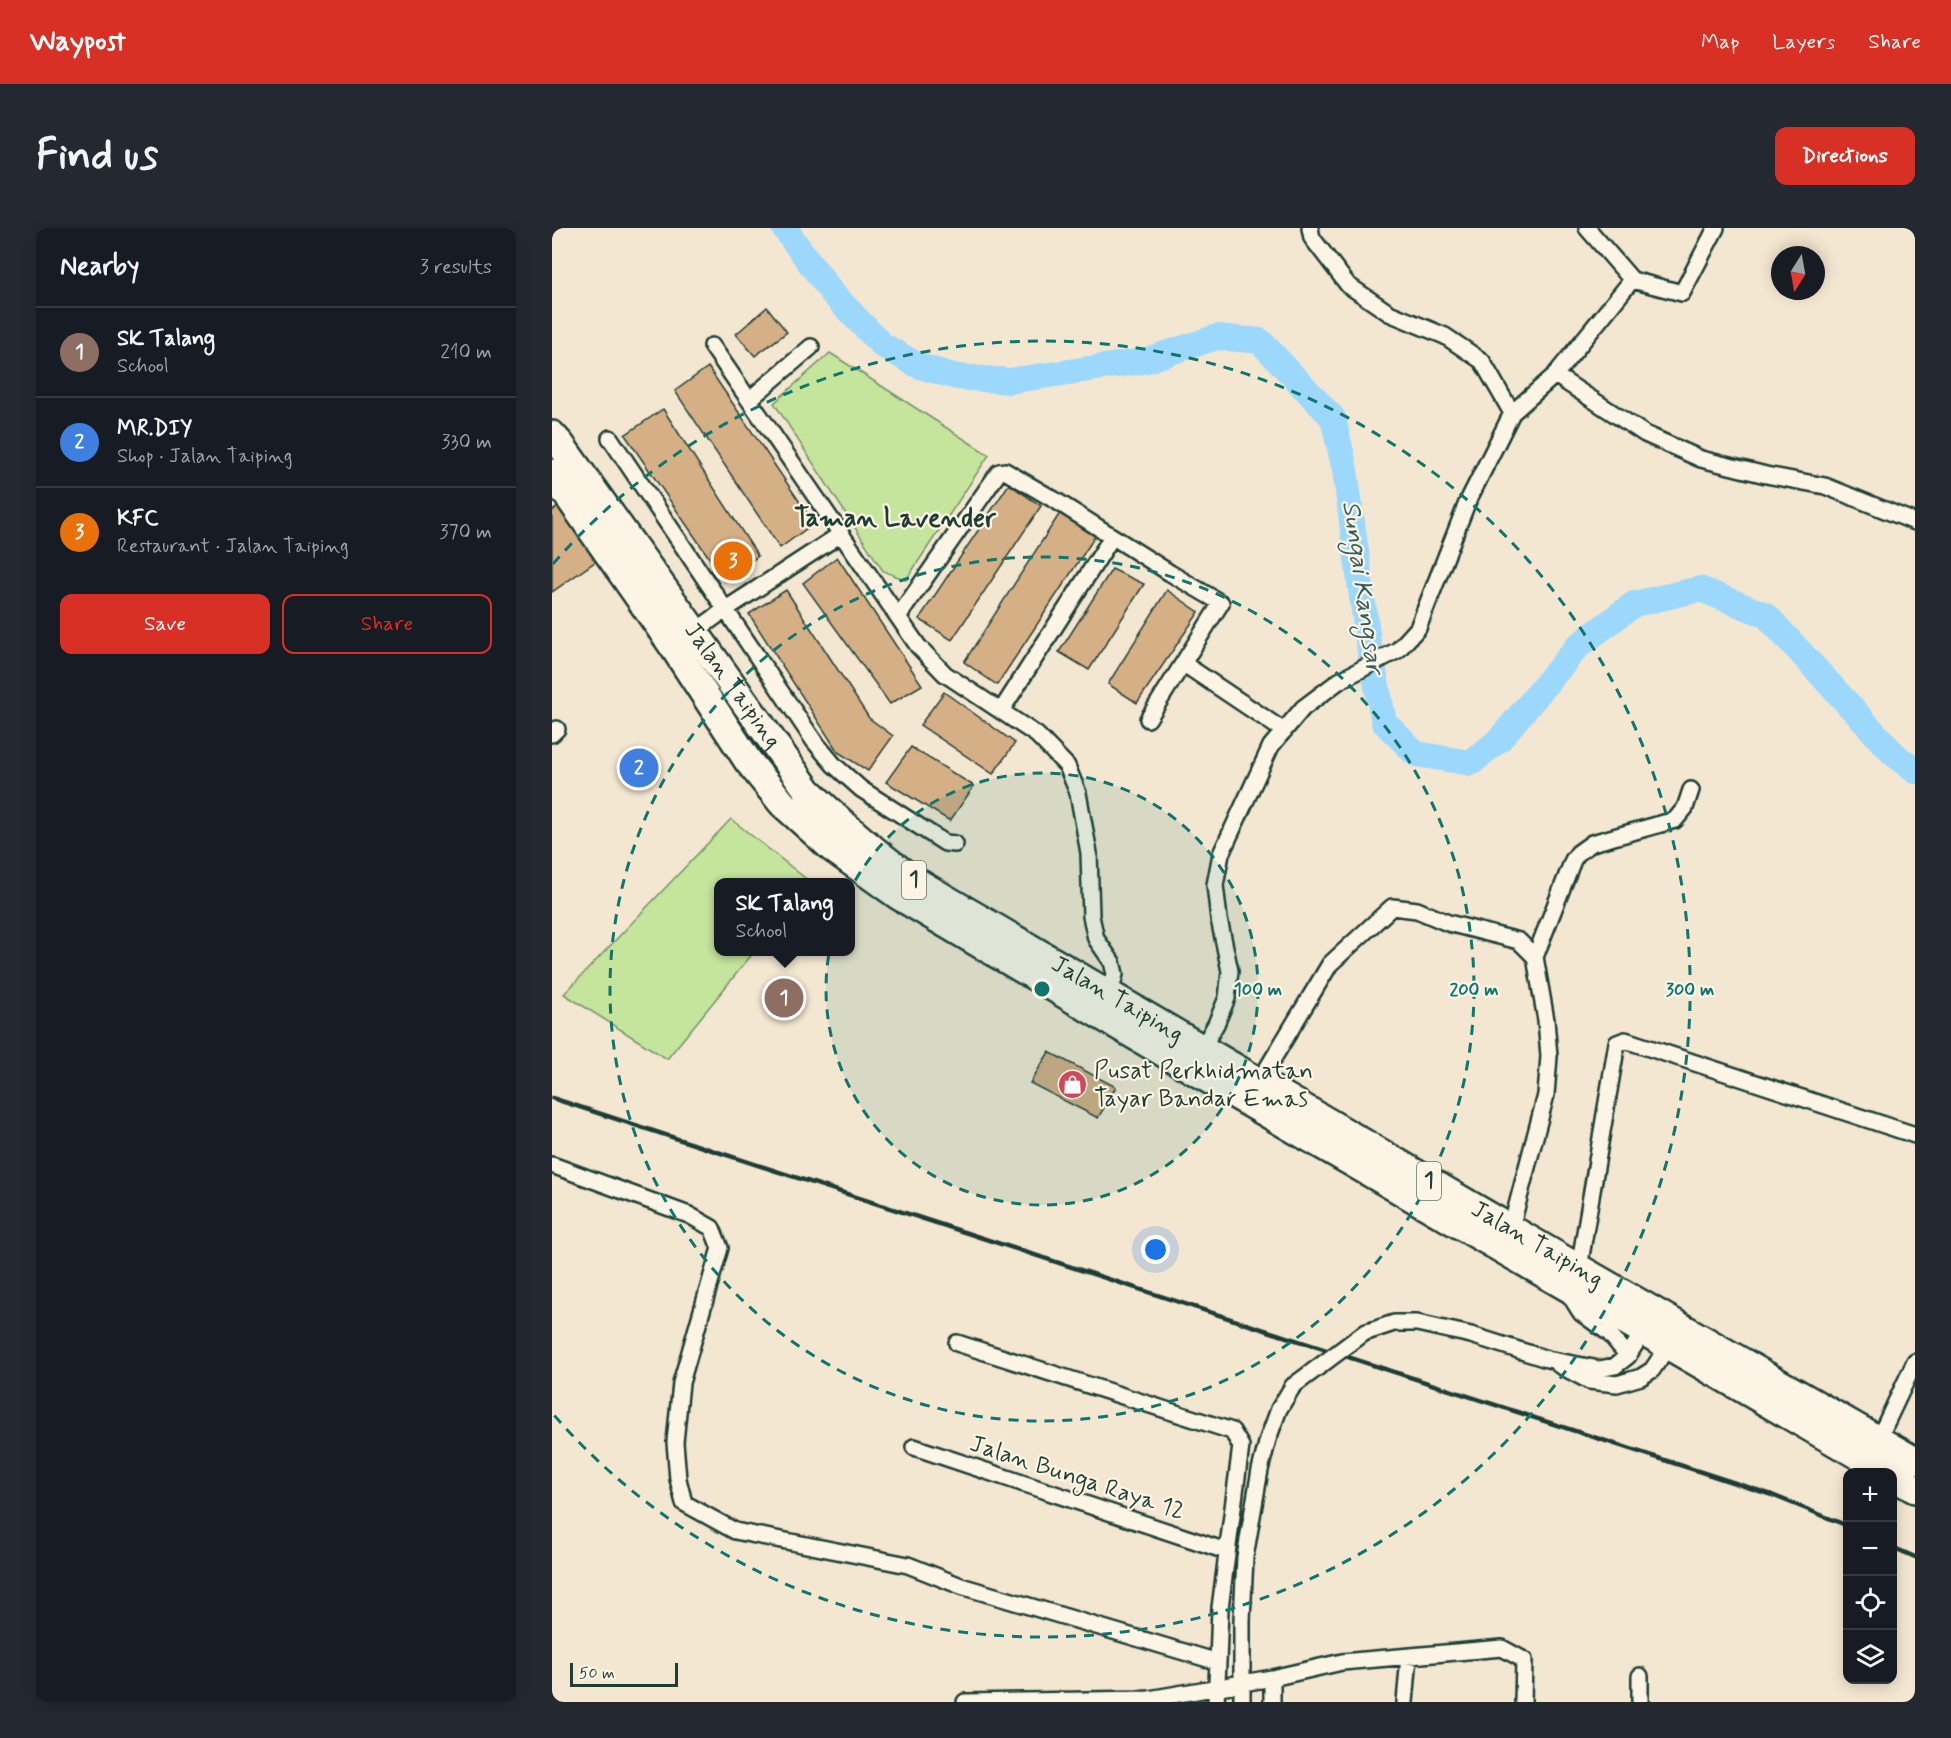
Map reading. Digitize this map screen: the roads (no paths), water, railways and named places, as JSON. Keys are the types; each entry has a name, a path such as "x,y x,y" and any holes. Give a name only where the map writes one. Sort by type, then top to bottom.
{"highway":[{"name":"Jalan Taiping","path":"552,435 561,445 683,639 748,761 782,803 832,848 899,897 1197,1059 1649,1322 1915,1461"},
{"name":"Jalan Taiping","path":"552,473 683,639 808,791 846,828 879,855 915,881 1110,995 1197,1059 1259,1082 1511,1228 1570,1276"},
{"name":"Jalan Taiping","path":"1675,1336 1879,1468"},
{"path":"1897,1478 1915,1489"}],"street":[{"path":"1310,228 1312,238 1348,285 1389,313 1445,336 1482,361 1512,413"},
{"path":"1587,228 1632,280 1682,293 1716,228"},
{"path":"1197,1059 1227,998 1230,971 1219,919 1215,885 1221,854 1272,746 1303,708 1339,681 1398,650 1418,628 1467,503 1512,413 1555,375 1632,280"},
{"path":"712,346 918,646 945,674 1037,735 1067,766 1078,793 1089,853 1091,916 1096,939 1112,962 1115,974 1110,995"},
{"path":"749,400 811,347"},
{"path":"1555,375 1646,434 1701,459 1766,475 1825,486 1915,522"},
{"path":"610,438 814,741 834,765 861,789 945,843 955,844"},
{"path":"898,617 999,472 1010,474 1221,603 1148,719"},
{"path":"683,639 841,534"},
{"path":"1001,711 1112,537"},
{"path":"1184,664 1284,731"},
{"path":"1511,1228 1546,1095 1549,1056 1546,1020 1535,957 1573,860 1578,853 1592,843 1675,820 1685,808 1691,790"},
{"path":"1259,1082 1330,964 1392,907 1417,910 1448,923 1519,941 1535,957"},
{"path":"1628,1356 1609,1333 1581,1312 1570,1276 1617,1042 1625,1040 1915,1135"},
{"path":"552,1165 689,1215 712,1228 720,1248 681,1383 675,1442 678,1479 684,1503 735,1530 908,1565 961,1586 1218,1662"},
{"path":"1242,1702 1245,1557 1260,1470 1268,1439 1279,1409 1293,1386 1364,1333 1394,1323 1417,1323 1471,1335 1547,1359 1599,1369 1615,1366 1628,1356 1649,1322"},
{"path":"1547,1359 1589,1381 1617,1384 1641,1377 1652,1370 1675,1336"},
{"path":"957,1343 1232,1431 1241,1446 1220,1608 1216,1695"},
{"path":"1878,1440 1915,1362"},
{"name":"Jalan Bunga Raya 12","path":"914,1447 1226,1551"},
{"path":"965,1702 1085,1701 1216,1695 1242,1683 1342,1662 1409,1658 1503,1648 1524,1660 1523,1702"},
{"path":"1405,1702 1409,1658"},
{"path":"1640,1676 1640,1702"},
{"path":"1272,1678 1272,1702"}],"waterway":[{"name":"Sungai Kangsar","path":"784,228 833,294 882,345 919,366 957,377 1009,381 1144,361 1217,337 1260,341 1333,418 1345,470 1368,641 1384,722 1416,754 1471,763 1500,739 1578,646 1634,604 1700,589 1766,615 1894,754 1915,771"}],"railway":[{"path":"552,1098 1772,1495 1843,1524"},
{"path":"1897,1549 1915,1557"}],"place":[{"name":"KFC","path":"733,561"},
{"name":"MR.DIY","path":"639,768"},
{"name":"SK Talang","path":"784,998"},
{"name":"Pusat Perkhidmatan Tayar Bandar Emas","path":"1073,1085"}],"district":[{"name":"Taman Lavender","path":"895,519"}]}
